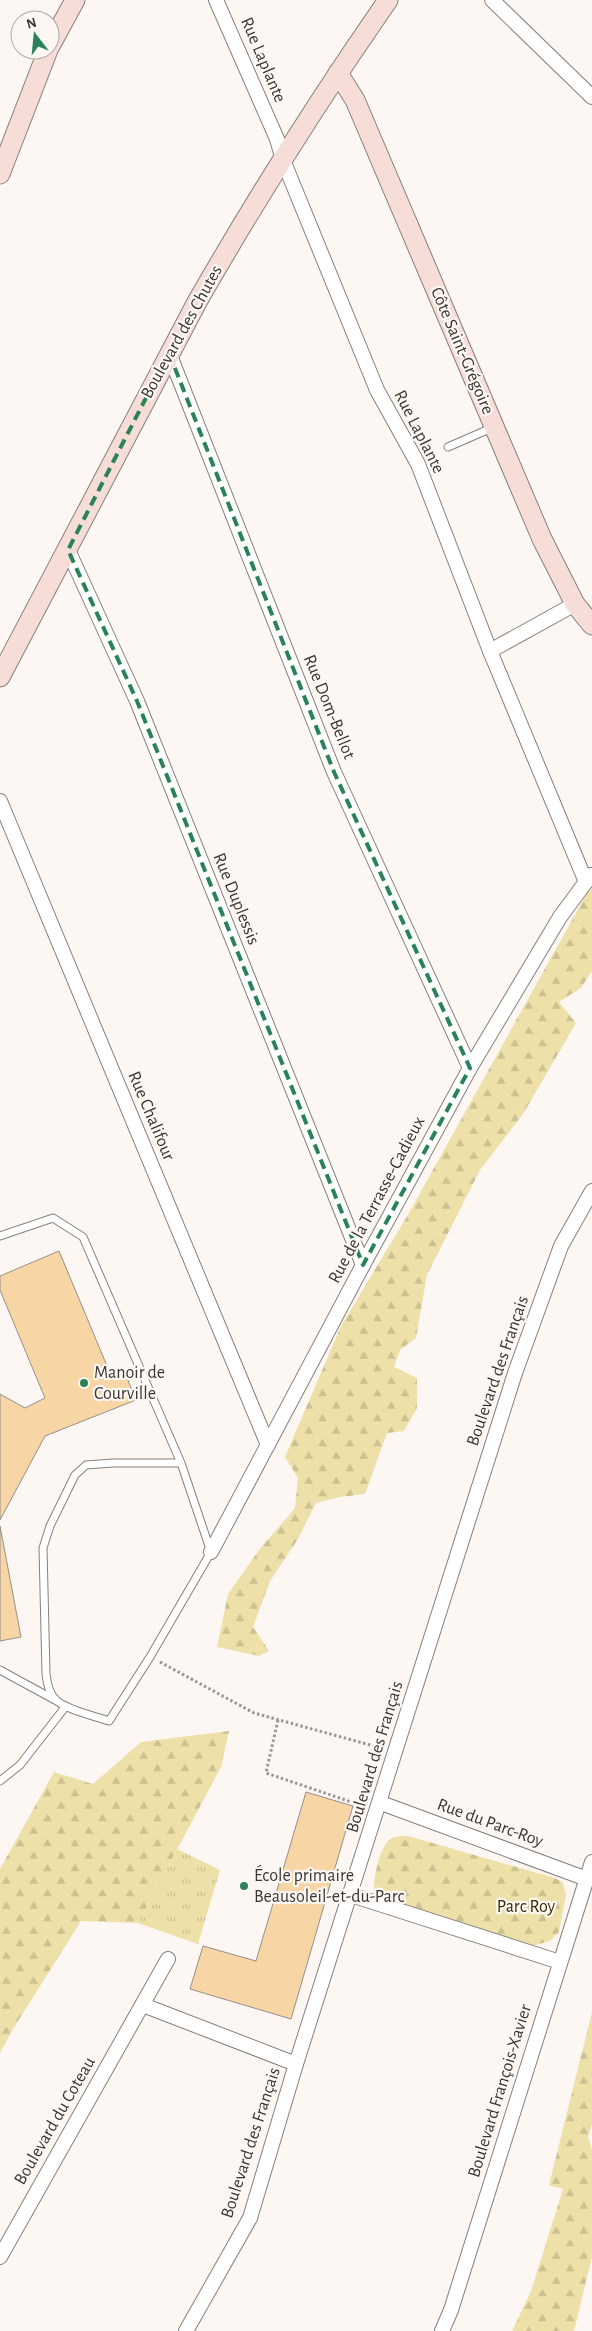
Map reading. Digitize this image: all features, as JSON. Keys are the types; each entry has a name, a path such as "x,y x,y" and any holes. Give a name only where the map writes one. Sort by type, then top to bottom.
{"street":[{"path":"60,28 75,0"},
{"name":"Boulevard des Chutes","path":"0,677 68,550 169,353 226,250 338,73 388,0"},
{"path":"492,0 592,98"},
{"name":"Rue Laplante","path":"219,6 277,139 283,160 377,390 418,464 490,651 589,878"},
{"path":"0,174 44,60"},
{"name":"Côte Saint-Grégoire","path":"338,73 355,100 542,539 575,604 592,625"},
{"name":"Rue Dom-Bellot","path":"169,353 334,772 470,1068"},
{"name":"Rue Duplessis","path":"68,550 136,701 363,1265"},
{"path":"490,651 575,604"},
{"name":"Rue Chalifour","path":"0,801 268,1445"},
{"name":"Rue de la Terrasse-Cadieux","path":"211,1552 470,1068 560,917 589,878"},
{"name":"Boulevard des Français","path":"186,2331 250,2218 296,2064 397,1752 514,1374 560,1246 592,1191"},
{"name":"Rue du Parc-Roy","path":"379,1807 587,1878"},
{"name":"Boulevard François-Xavier","path":"442,2331 451,2310 592,1862"},
{"path":"351,1895 560,1962"},
{"name":"Boulevard du Coteau","path":"0,2256 168,1959"},
{"path":"143,2005 296,2064"}],"lane":[{"path":"448,447 495,427"},
{"path":"0,1236 54,1218 83,1237 181,1463 211,1552 150,1657 109,1721 66,1706 0,1670"},
{"path":"55,1700 48,1687 46,1674 43,1548 50,1526 75,1475 86,1465 181,1463"},
{"path":"0,1781 20,1765 66,1706"}],"path":[{"path":"150,1657 254,1713 397,1752"},
{"path":"278,1720 266,1773 379,1807"}],"highlighted area":[{"path":"169,353 334,772 470,1068 363,1265 137,701 68,550"}],"green space":[{"path":"592,888 592,971 581,988 559,1002 576,1023 523,1114 480,1170 427,1275 416,1338 400,1350 394,1367 417,1378 417,1408 404,1431 387,1433 365,1494 340,1497 316,1503 298,1539 270,1581 253,1627 269,1651 259,1656 217,1647 228,1594 259,1550 295,1508 298,1478 285,1457 341,1326 409,1213 587,893"},
{"path":"229,1731 221,1767 138,1923 81,1921 0,2053 0,1869 54,1772 93,1784 141,1742"},
{"name":"Parc Roy","path":"408,1836 555,1878 563,1883 566,1895 559,1932 550,1941 532,1946 393,1904 374,1895 376,1873 384,1847 392,1838"},
{"path":"177,1849 220,1870 198,1944 138,1923"},
{"path":"592,2012 592,2124 588,2137 592,2150 592,2257 574,2331 512,2331 531,2291 563,2189 549,2185"}],"building":[{"name":"Manoir de Courville","path":"59,1251 110,1373 123,1368 136,1400 45,1436 0,1520 0,1394 25,1408 45,1398 0,1290 0,1276"},
{"path":"0,1526 21,1637 0,1641"},
{"path":"306,1792 353,1806 291,2019 190,1989 203,1946 256,1961"}],"place":[{"name":"Manoir de Courville","path":"84,1383"},
{"name":"École primaire Beausoleil-et-du-Parc","path":"244,1886"}]}
